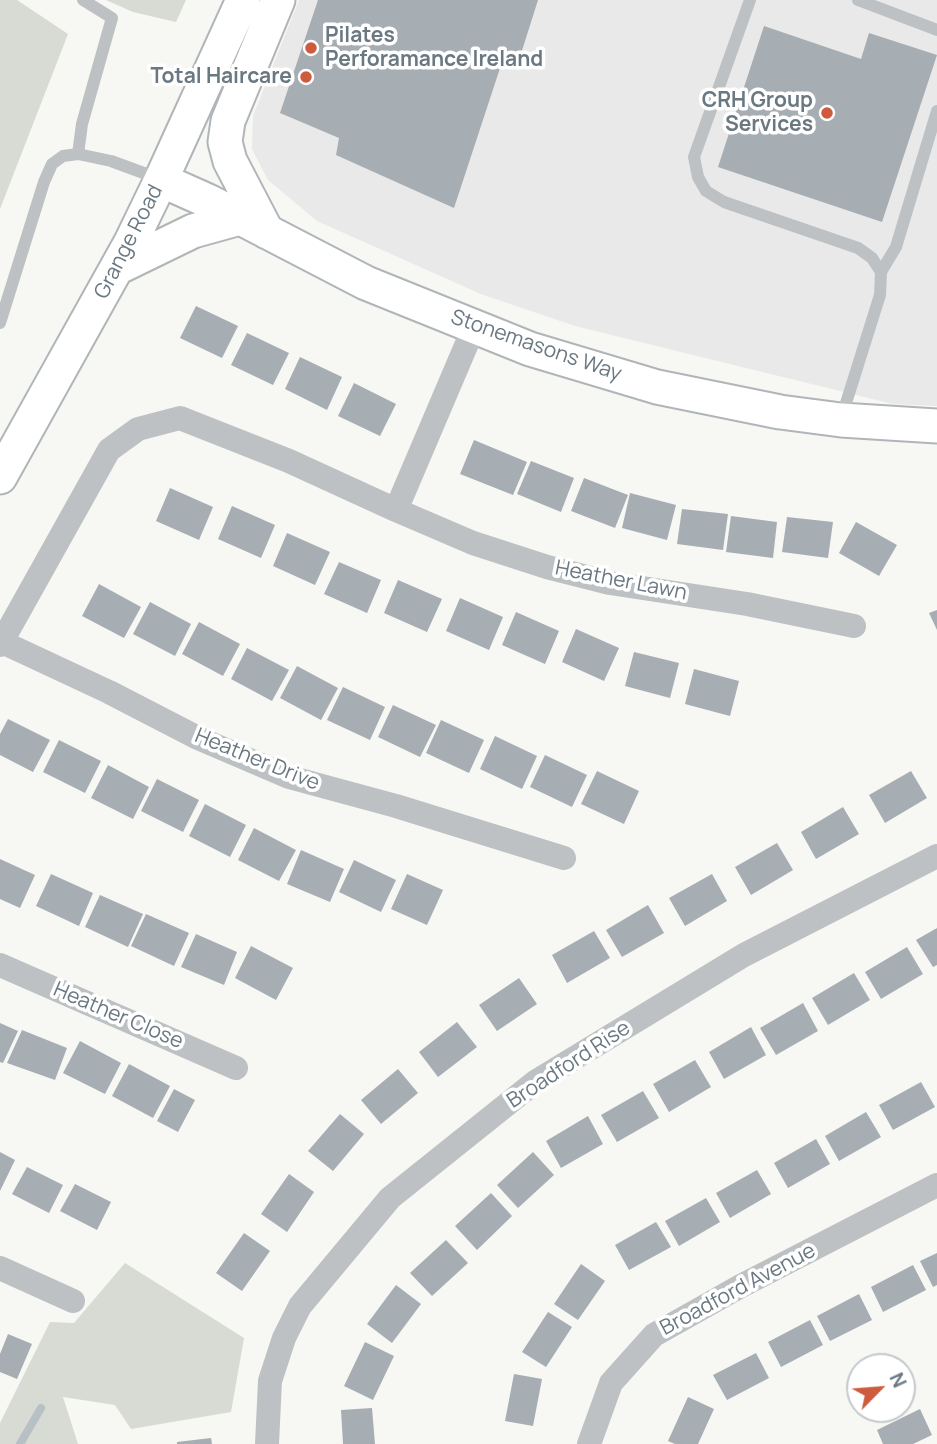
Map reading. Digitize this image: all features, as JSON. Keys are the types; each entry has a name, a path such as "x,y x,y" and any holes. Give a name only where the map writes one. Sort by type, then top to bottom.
{"main road":[{"name":"Grange Road","path":"0,477 117,268 162,180 243,0"},
{"path":"117,268 193,231 253,225 225,142 228,121 278,0"},
{"name":"Stonemasons Way","path":"162,180 366,283 530,349 657,387 780,412 841,420 937,426"}],"street":[{"path":"396,510 474,327"},
{"name":"Heather Lawn","path":"1,643 110,450 138,429 180,418 289,461 473,542 547,567 610,583 747,604 854,626"},
{"name":"Heather Drive","path":"1,643 109,692 198,738 289,777 564,858"},
{"name":"Broadford Rise","path":"267,1444 270,1381 284,1338 300,1306 390,1198 535,1082 744,955 937,856"},
{"name":"Heather Close","path":"0,965 236,1068"},
{"name":"Broadford Avenue","path":"589,1444 611,1383 654,1335 739,1287 937,1185"},
{"path":"0,1268 73,1301"}],"lane":[{"path":"78,154 85,114 112,18 83,0"},
{"path":"750,0 694,157 698,177 706,191 724,202 858,248 872,258 881,272"},
{"path":"858,0 937,30"},
{"path":"841,420 880,295 881,272 896,247 937,111"},
{"path":"0,323 52,164 63,156 78,154 111,161 162,180"}],"shaded area":[{"path":"0,0 17,0 68,34 0,209"},
{"path":"106,0 186,0 176,22 133,12"},
{"path":"299,0 937,0 937,406 893,404 575,326 481,294 317,221 268,180 252,149 253,116"},
{"path":"125,1263 244,1338 231,1412 131,1429 115,1405 63,1397 78,1444 0,1444 0,1423 50,1322 74,1323"}],"building":[{"path":"318,0 538,0 519,60 504,56 454,208 336,155 339,138 280,113"},
{"name":"CRH Group Services","path":"764,26 861,59 869,33 937,55 882,222 718,167"},
{"path":"196,306 238,326 222,358 180,338"},
{"path":"247,333 289,353 273,385 231,365"},
{"path":"300,357 342,377 327,410 285,389"},
{"path":"354,383 396,404 380,436 338,416"},
{"path":"474,440 527,462 513,495 460,474"},
{"path":"531,461 574,478 561,512 517,494"},
{"path":"584,478 628,495 615,528 571,511"},
{"path":"170,488 213,507 199,540 156,521"},
{"path":"630,493 676,505 667,540 622,528"},
{"path":"232,506 275,525 261,558 218,539"},
{"path":"682,509 728,514 723,550 677,544"},
{"path":"731,516 777,522 773,558 726,552"},
{"path":"787,517 833,522 828,558 782,552"},
{"path":"856,522 897,545 879,576 839,553"},
{"path":"287,533 330,552 315,585 273,566"},
{"path":"339,562 381,580 367,613 324,594"},
{"path":"398,580 442,599 427,632 384,613"},
{"path":"99,584 141,607 124,638 82,616"},
{"path":"460,598 503,617 489,650 446,631"},
{"path":"150,602 191,624 175,656 133,634"},
{"path":"937,610 937,630 929,613"},
{"path":"516,612 559,631 545,664 502,645"},
{"path":"199,622 240,644 223,676 182,654"},
{"path":"576,629 619,648 604,681 562,662"},
{"path":"247,648 289,670 272,701 231,679"},
{"path":"634,652 679,663 670,698 625,686"},
{"path":"297,666 338,688 321,720 280,698"},
{"path":"694,669 739,681 730,716 685,704"},
{"path":"343,687 385,707 370,740 327,720"},
{"path":"393,705 436,725 420,757 378,737"},
{"path":"8,719 50,740 33,772 0,755 0,734"},
{"path":"441,720 484,740 469,773 426,753"},
{"path":"495,736 537,756 522,789 480,769"},
{"path":"59,740 101,761 85,793 43,772"},
{"path":"545,755 587,775 572,807 530,787"},
{"path":"108,765 149,787 133,819 91,798"},
{"path":"597,771 639,791 624,824 581,804"},
{"path":"911,771 927,798 885,823 869,795"},
{"path":"157,779 199,800 183,832 141,811"},
{"path":"205,804 246,825 230,857 189,836"},
{"path":"843,807 859,834 816,859 801,832"},
{"path":"254,828 296,850 279,881 238,860"},
{"path":"777,843 793,870 751,895 735,867"},
{"path":"301,850 344,869 330,902 287,884"},
{"path":"0,859 35,875 20,908 0,899"},
{"path":"354,860 396,880 381,912 339,892"},
{"path":"51,874 93,893 79,926 36,906"},
{"path":"407,874 443,890 427,925 391,909"},
{"path":"712,874 727,901 685,926 669,898"},
{"path":"100,895 143,914 128,947 85,927"},
{"path":"648,905 664,933 622,957 606,930"},
{"path":"146,914 189,933 174,966 131,946"},
{"path":"937,928 937,965 933,967 916,940"},
{"path":"594,931 610,958 567,983 552,955"},
{"path":"196,934 237,952 224,985 181,967"},
{"path":"251,946 293,968 276,1000 235,978"},
{"path":"907,947 923,974 881,999 865,972"},
{"path":"854,973 870,1000 828,1025 812,998"},
{"path":"519,978 537,1004 497,1031 479,1005"},
{"path":"803,1003 818,1031 776,1055 760,1028"},
{"path":"457,1022 477,1047 438,1077 419,1052"},
{"path":"0,1023 18,1031 3,1063 0,1062"},
{"path":"751,1027 766,1055 724,1079 709,1052"},
{"path":"22,1030 67,1048 55,1080 7,1063"},
{"path":"80,1041 121,1063 105,1094 63,1073"},
{"path":"695,1060 711,1087 669,1112 653,1084"},
{"path":"129,1064 170,1086 153,1118 112,1096"},
{"path":"398,1069 418,1093 381,1124 361,1100"},
{"path":"921,1082 935,1107 893,1130 879,1105"},
{"path":"174,1089 195,1100 178,1132 157,1121"},
{"path":"643,1091 659,1118 617,1142 601,1115"},
{"path":"866,1112 881,1137 839,1161 825,1136"},
{"path":"340,1114 364,1134 333,1171 308,1151"},
{"path":"588,1116 603,1144 561,1168 546,1141"},
{"path":"816,1139 830,1164 788,1188 774,1163"},
{"path":"0,1152 15,1160 0,1191"},
{"path":"533,1152 554,1175 518,1208 497,1185"},
{"path":"27,1167 63,1185 49,1213 12,1194"},
{"path":"757,1170 771,1194 730,1218 716,1193"},
{"path":"289,1174 314,1192 287,1232 261,1214"},
{"path":"75,1184 111,1202 97,1230 60,1211"},
{"path":"491,1193 512,1216 477,1250 455,1226"},
{"path":"706,1198 720,1222 679,1246 665,1221"},
{"path":"656,1222 671,1247 629,1270 615,1245"},
{"path":"244,1233 270,1251 242,1291 216,1273"},
{"path":"446,1240 468,1263 432,1296 410,1273"},
{"path":"937,1253 937,1285 933,1287 920,1261"},
{"path":"581,1264 605,1281 578,1320 554,1304"},
{"path":"913,1265 926,1290 883,1312 871,1287"},
{"path":"396,1285 421,1304 392,1343 367,1324"},
{"path":"859,1294 872,1320 830,1341 817,1316"},
{"path":"548,1312 572,1327 546,1367 522,1352"},
{"path":"810,1320 823,1345 781,1367 768,1342"},
{"path":"8,1334 32,1344 17,1379 0,1372 0,1354"},
{"path":"365,1342 394,1356 373,1400 344,1386"},
{"path":"756,1353 769,1378 727,1400 713,1375"},
{"path":"514,1374 542,1379 533,1426 505,1421"},
{"path":"688,1397 714,1409 698,1444 675,1444 668,1441"},
{"path":"372,1408 375,1444 343,1444 341,1410"},
{"path":"920,1409 932,1435 913,1444 883,1444 877,1430 891,1423 916,1423 916,1411"},
{"path":"211,1438 212,1444 177,1444 177,1442"}],"waterway":[{"path":"20,1444 41,1408"}],"place":[{"name":"Pilates Perforamance Ireland","path":"311,48"},
{"name":"Total Haircare","path":"306,77"},
{"name":"CRH Group Services","path":"827,113"}]}
